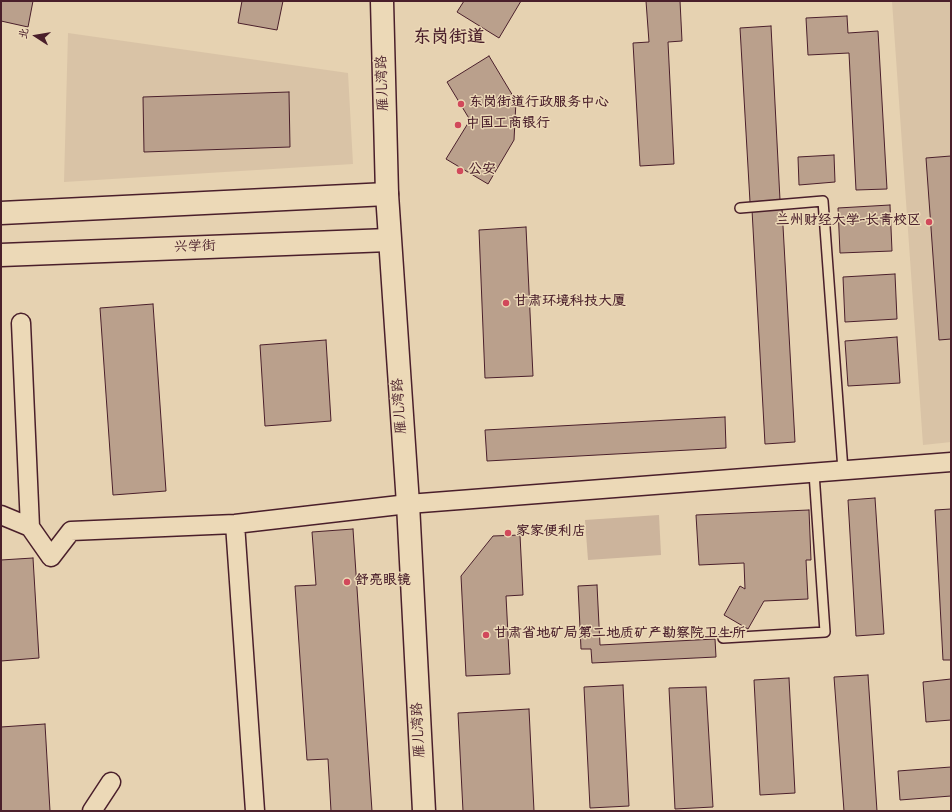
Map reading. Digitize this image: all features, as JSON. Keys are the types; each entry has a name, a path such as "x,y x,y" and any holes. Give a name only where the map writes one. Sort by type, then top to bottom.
{"main road":[{"name":"雁儿湾路","path":"382,1 389,240 408,504 424,811"},
{"path":"1,213 387,194"},
{"name":"兴学街","path":"1,256 389,240"}],"street":[{"path":"21,323 30,527 51,557 71,531 235,524 408,504 951,462"},
{"path":"1,515 30,527"},
{"path":"235,524 255,811"},
{"path":"92,811 111,782"}],"lane":[{"path":"740,208 823,201 843,470"},
{"path":"723,638 825,632 814,473"}],"shaded area":[{"name":"兰州财经大学-长青校区","path":"892,1 951,1 951,442 923,445"},
{"path":"68,33 348,73 353,164 64,182"},
{"path":"659,515 661,555 588,560 585,520"}],"building":[{"path":"1,1 33,1 28,27 1,21"},
{"path":"242,1 283,1 277,30 238,23"},
{"path":"464,1 521,1 499,38 457,12"},
{"path":"646,1 680,1 682,41 668,42 674,164 640,166 633,43 649,42"},
{"path":"847,16 848,33 878,31 887,189 856,190 849,53 808,55 806,18"},
{"path":"771,26 780,200 750,202 740,28"},
{"path":"489,56 516,101 514,140 488,184 446,159 470,120 447,82"},
{"path":"289,92 290,147 144,152 143,97"},
{"path":"834,155 835,182 799,185 798,157"},
{"path":"951,156 951,339 939,340 926,158"},
{"path":"890,205 892,251 840,253 838,208"},
{"path":"782,208 795,442 765,444 752,210"},
{"name":"甘肃环境科技大厦","path":"526,227 533,376 485,378 479,230"},
{"path":"895,274 897,319 845,322 843,277"},
{"path":"153,304 166,491 113,495 100,308"},
{"path":"897,337 900,383 848,386 845,341"},
{"path":"326,340 331,421 265,426 260,345"},
{"path":"725,417 726,448 487,461 485,430"},
{"path":"875,498 884,634 856,636 848,500"},
{"path":"951,509 951,660 943,660 935,510"},
{"path":"809,510 811,560 806,560 808,599 764,601 748,629 724,615 740,586 745,589 744,563 699,565 696,515"},
{"path":"353,529 372,811 331,811 328,759 307,760 295,586 316,585 312,532"},
{"name":"甘肃省地矿局第二地质矿产勘察院卫生所","path":"520,535 523,595 506,596 510,674 466,676 461,576 493,536"},
{"path":"33,558 39,658 1,661 1,560"},
{"path":"597,585 600,645 715,639 716,657 592,663 591,649 581,649 578,586"},
{"path":"868,675 877,811 844,811 834,677"},
{"path":"789,678 795,793 760,795 754,680"},
{"path":"951,679 951,720 926,722 923,682"},
{"path":"623,685 629,806 590,808 584,687"},
{"path":"706,687 713,807 675,809 669,688"},
{"path":"529,709 534,811 463,811 458,713"},
{"path":"45,724 50,811 1,811 1,727"},
{"path":"951,767 951,796 900,800 898,771"}],"place":[{"name":"东岗街道行政服务中心","path":"461,104"},
{"name":"中国工商银行","path":"458,125"},
{"name":"公安","path":"460,171"},
{"name":"兰州财经大学-长青校区","path":"929,222"},
{"name":"甘肃环境科技大厦","path":"506,303"},
{"name":"家家便利店","path":"508,533"},
{"name":"舒亮眼镜","path":"347,582"},
{"name":"甘肃省地矿局第二地质矿产勘察院卫生所","path":"486,635"}],"district":[{"name":"东岗街道","path":"449,39"}]}
